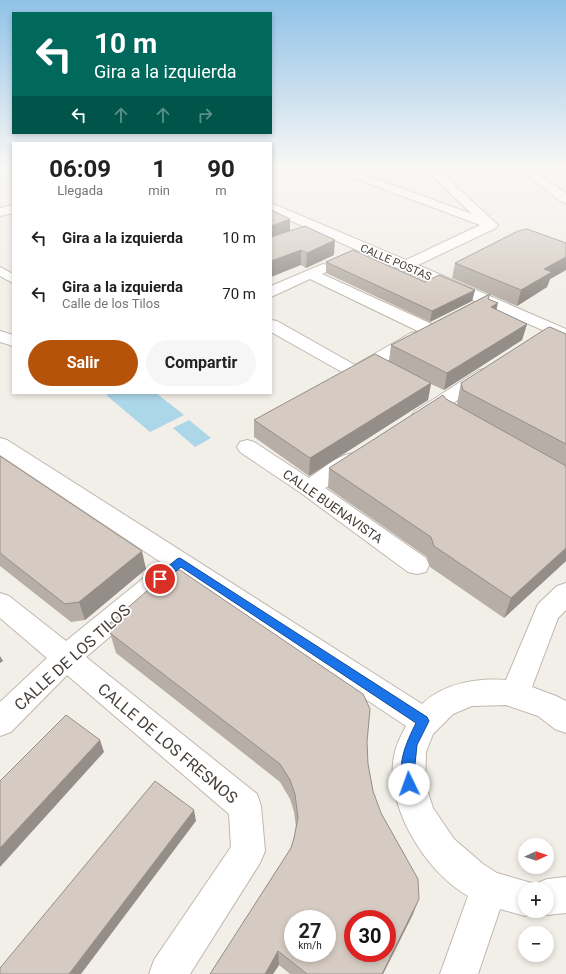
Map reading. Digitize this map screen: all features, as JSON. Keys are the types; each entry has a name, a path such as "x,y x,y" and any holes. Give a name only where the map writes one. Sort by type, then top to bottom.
{"street":[{"name":"CALLE POSTAS","path":"283,212 489,302 552,335"},
{"path":"457,212 491,225"},
{"path":"478,212 491,225"},
{"path":"405,266 491,225"},
{"path":"300,236 320,229"},
{"path":"350,255 364,248"},
{"path":"272,292 337,261"},
{"path":"0,270 12,278"},
{"path":"272,326 355,372 436,327 311,274"},
{"path":"467,312 489,302"},
{"path":"372,362 391,372"},
{"path":"406,426 499,365"},
{"path":"425,390 445,400 450,413 457,417"},
{"path":"0,445 423,721"},
{"name":"CALLE BUENAVISTA","path":"247,448 309,488 417,565"},
{"path":"309,488 367,451"},
{"name":"CALLE DE LOS TILOS","path":"0,722 66,658 180,562"},
{"path":"515,694 547,612 566,593"},
{"name":"CALLE DE LOS FRESNOS","path":"0,603 245,806 248,851 168,974"},
{"path":"518,896 489,887 456,866 430,838 414,806 407,774 411,745 423,721 441,704 463,694 488,690 515,694 547,706 566,719"},
{"path":"459,974 489,887"},
{"path":"554,896 566,895"}],"water":[{"path":"157,394 184,415 150,432 106,395"},
{"path":"189,420 211,438 195,447 173,428"}],"building":[{"path":"272,212 276,212 290,219 272,226"},
{"path":"305,226 335,240 307,253 301,250 272,261 272,237"},
{"path":"527,229 566,243 566,257 544,269 552,272 521,290 455,263 518,231"},
{"path":"353,250 425,282 439,275 475,290 432,311 326,262"},
{"path":"490,294 488,299 498,303 491,307 527,324 447,373 391,345"},
{"path":"550,327 566,334 566,444 463,390 461,383"},
{"path":"375,354 431,383 310,458 254,420"},
{"path":"443,395 446,399 566,466 566,548 511,598 434,546 431,537 329,468"},
{"path":"0,456 142,551 79,602 65,604 0,553"},
{"path":"180,570 363,694 370,709 367,742 368,764 373,791 381,813 418,879 419,899 396,946 396,910 344,910 344,962 388,962 382,974 307,974 292,962 336,962 336,910 284,910 284,956 278,951 265,974 210,974 291,848 298,818 295,794 290,780 280,764 110,633 110,623 170,571"},
{"path":"66,715 100,740 0,848 0,781"},
{"path":"155,781 194,810 69,974 0,974 0,968"}],"route":[{"path":"160,579 180,562 423,721 411,745 407,774 409,784"}]}
